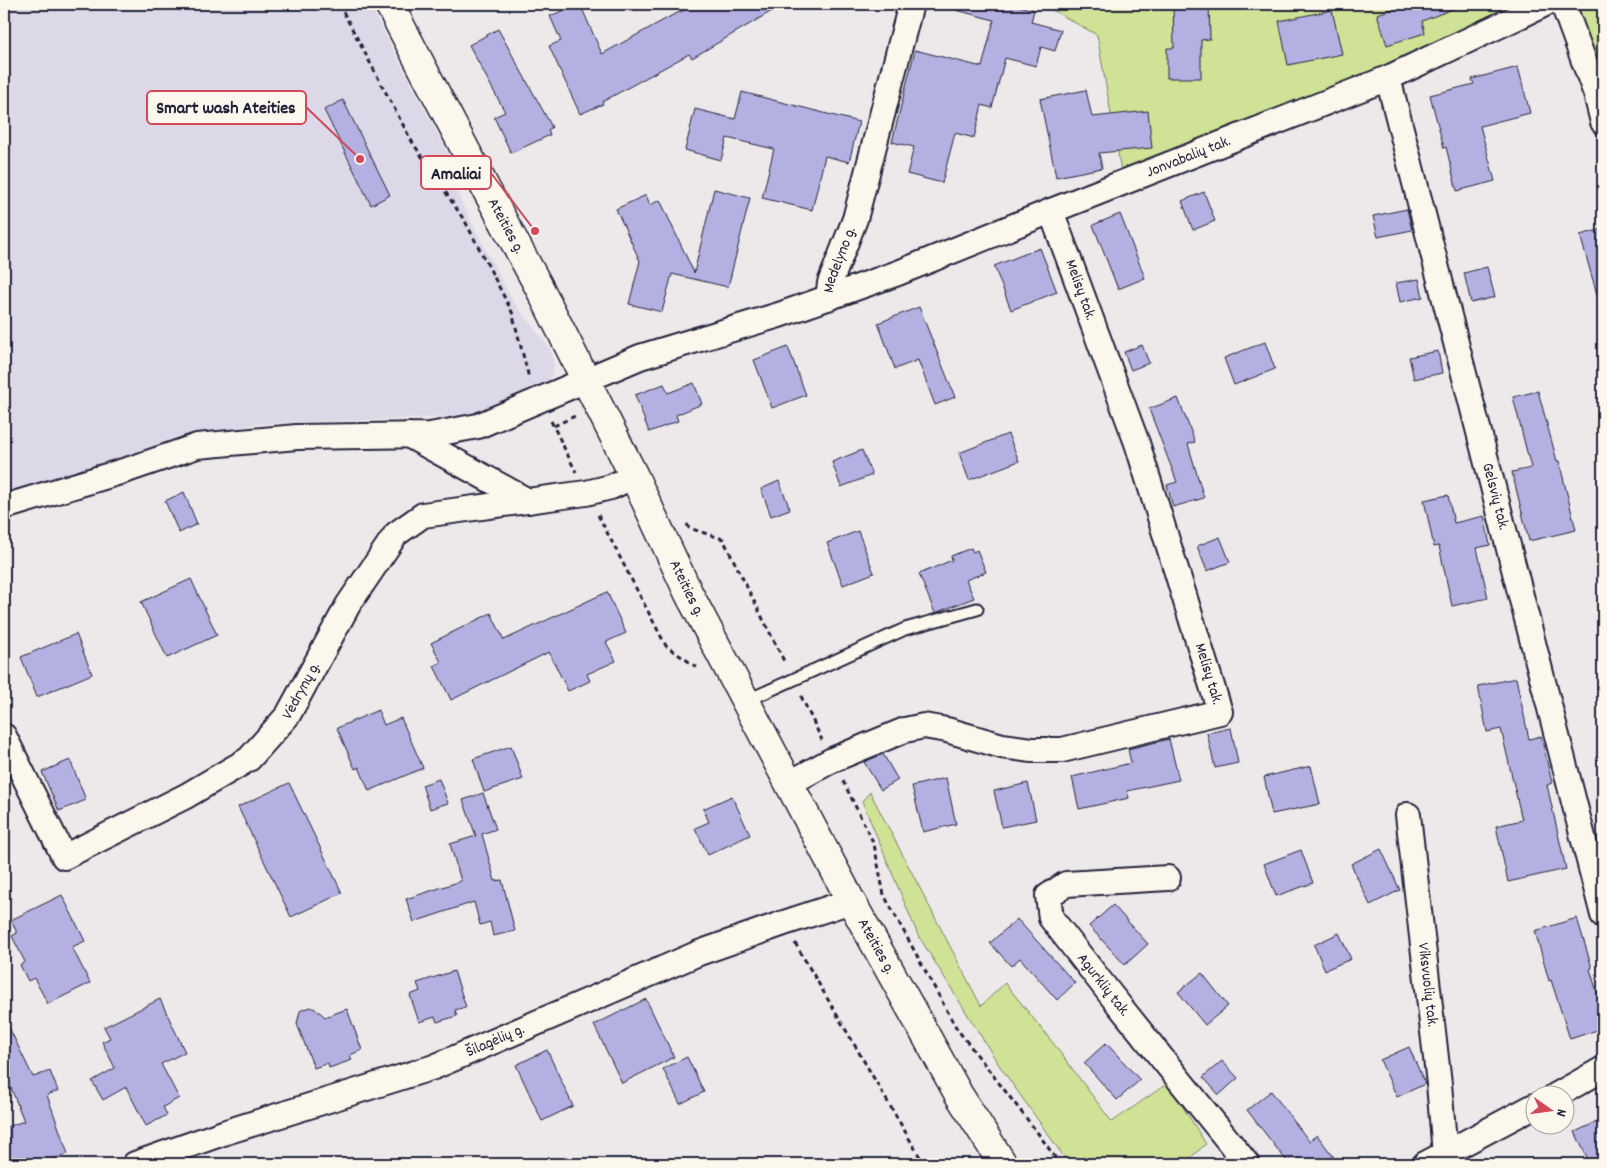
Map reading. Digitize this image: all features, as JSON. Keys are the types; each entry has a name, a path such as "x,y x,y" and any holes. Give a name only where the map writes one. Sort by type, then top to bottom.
{"street":[{"name":"Ateities g.","path":"389,4 491,200 539,287 634,476 689,594 851,901 959,1095 1003,1164"},
{"name":"Medelyno g.","path":"4,507 130,469 197,446 297,438 430,435 478,426 640,357 779,315 828,298 830,283 855,219 912,4"},
{"name":"Jonvabalių tak.","path":"828,298 898,273 1051,210 1388,78 1545,4"},
{"path":"1563,4 1599,92 1603,122"},
{"name":"Gelsvių tak.","path":"1388,78 1603,915"},
{"name":"Melisų tak.","path":"790,783 832,760 905,730 924,726 947,730 1002,746 1032,750 1062,750 1220,712 1137,443 1051,210"},
{"path":"408,435 528,500"},
{"name":"Vėdrynų g.","path":"4,736 64,858 186,796 249,758 288,715 348,605 396,534 423,515 586,493 611,487 634,476"},
{"name":"Viksvuolių tak.","path":"1408,815 1439,1084 1435,1159"},
{"name":"Agurklių tak.","path":"1168,878 1066,884 1048,896 1051,918 1110,995 1247,1164"},
{"name":"Šilagėlių g.","path":"135,1164 226,1132 434,1068 699,953 784,922 851,901"},
{"path":"1573,1086 1603,1070"},
{"path":"1435,1159 1524,1111"}],"lane":[{"path":"746,700 905,630 977,609"}],"path":[{"path":"339,4 411,140 466,224 512,312 530,383 554,426 586,493 666,646 706,673"},
{"path":"784,922 924,1164"}],"shaded area":[{"path":"4,4 369,4 448,153 460,199 488,254 513,301 550,349 554,365 552,375 546,385 484,416 255,424 128,458 4,498"}],"green space":[{"path":"1048,4 1545,4 1123,182 1097,35 1047,7"},
{"path":"1563,4 1603,4 1603,90"},
{"path":"870,792 981,1006 1005,983 1112,1122 1168,1083 1206,1144 1183,1164 1069,1164 999,1065 918,935 862,801"}],"building":[{"path":"580,4 602,54 673,15 699,4 784,4 692,58 689,54 602,102 603,104 580,114 549,46 561,41 550,16"},
{"path":"957,4 1012,4 1034,10 1031,22 1061,30 1055,51 1041,47 1036,66 1005,58 992,108 982,105 974,138 955,133 942,183 907,174 914,147 892,142 915,50 982,67 994,20 956,10"},
{"path":"1173,4 1209,4 1210,39 1201,40 1201,78 1167,78 1167,48 1174,48"},
{"path":"1410,4 1463,5 1422,21 1425,33 1387,45 1377,14"},
{"path":"1332,10 1342,54 1288,65 1279,21"},
{"path":"498,29 552,127 548,130 550,135 511,153 494,117 505,112 469,45"},
{"path":"1518,67 1530,113 1480,126 1495,181 1457,191 1430,95 1474,84 1472,79"},
{"path":"1086,90 1092,117 1148,111 1152,148 1099,153 1102,168 1056,177 1040,99"},
{"path":"742,92 859,122 849,162 825,156 812,210 762,198 774,149 727,138 721,160 685,150 695,109 735,119"},
{"path":"343,100 390,195 371,205 324,110"},
{"path":"714,189 750,198 728,287 672,274 662,312 629,304 640,261 616,209 646,195 650,205 660,200 694,273"},
{"path":"1204,192 1215,221 1193,230 1182,201"},
{"path":"1407,209 1412,230 1378,237 1373,216"},
{"path":"1120,214 1145,278 1118,289 1093,225"},
{"path":"1603,229 1603,298 1598,298 1580,235"},
{"path":"1040,248 1057,292 1011,310 994,266"},
{"path":"1487,267 1495,297 1471,303 1464,273"},
{"path":"1419,279 1423,297 1400,302 1396,283"},
{"path":"919,307 955,397 935,405 918,360 895,369 878,323"},
{"path":"1265,342 1275,369 1234,385 1224,358"},
{"path":"1142,345 1149,363 1131,370 1124,352"},
{"path":"788,347 806,395 772,408 754,360"},
{"path":"1438,351 1442,373 1414,379 1409,357"},
{"path":"694,383 702,404 676,415 678,421 649,432 635,395 664,384 668,393"},
{"path":"1538,391 1557,461 1559,461 1576,530 1529,541 1512,472 1531,468 1513,397"},
{"path":"1178,398 1195,442 1188,444 1204,498 1173,507 1167,485 1177,482 1149,409"},
{"path":"1008,434 1019,461 969,480 959,453"},
{"path":"862,450 872,475 841,487 832,462"},
{"path":"779,481 790,509 771,516 761,489"},
{"path":"184,492 197,524 179,533 165,501"},
{"path":"1448,495 1454,523 1484,516 1490,545 1477,548 1488,598 1452,606 1439,546 1434,547 1424,500"},
{"path":"858,531 874,573 843,585 827,543"},
{"path":"1220,537 1230,562 1207,571 1197,546"},
{"path":"971,548 973,552 977,550 986,572 966,580 974,598 935,613 919,574 952,560 951,556"},
{"path":"191,579 217,635 167,658 141,602"},
{"path":"607,592 626,633 606,642 616,661 587,674 590,681 568,691 549,652 451,700 434,666 441,662 431,643 491,613 504,640"},
{"path":"76,634 92,674 37,697 21,657"},
{"path":"1516,678 1529,739 1541,736 1552,783 1547,785 1566,869 1508,882 1496,826 1522,820 1501,729 1487,732 1478,686"},
{"path":"378,710 384,725 401,718 423,768 369,791 359,767 355,769 337,728"},
{"path":"1231,728 1238,763 1215,768 1207,733"},
{"path":"1169,739 1179,780 1127,791 1129,798 1079,809 1072,777 1131,763 1128,749"},
{"path":"511,746 523,779 484,792 473,759"},
{"path":"883,754 898,780 881,790 864,762"},
{"path":"70,760 86,800 59,811 42,772"},
{"path":"1311,766 1320,804 1272,814 1264,777"},
{"path":"946,778 956,824 923,832 912,786"},
{"path":"439,779 448,803 430,809 422,785"},
{"path":"289,783 342,893 291,917 238,807"},
{"path":"1028,783 1036,820 1002,827 994,791"},
{"path":"483,793 496,829 482,834 495,881 502,880 515,931 493,936 490,922 480,925 474,902 414,922 406,899 461,881 450,844 476,836 463,800"},
{"path":"732,796 750,835 708,855 695,828 709,822 703,809"},
{"path":"1381,849 1400,890 1370,905 1351,864"},
{"path":"1301,850 1313,883 1276,896 1264,864"},
{"path":"62,895 85,941 72,947 90,983 48,1004 34,978 28,981 20,965 25,962 12,936 17,933 11,920"},
{"path":"1113,905 1148,944 1125,965 1089,926"},
{"path":"1577,918 1603,1012 1603,1028 1570,1039 1551,980 1549,981 1535,931"},
{"path":"1017,919 1075,983 1057,1000 1020,958 1011,966 990,943"},
{"path":"1339,933 1351,959 1325,970 1314,945"},
{"path":"454,971 466,1007 455,1010 457,1016 437,1022 435,1017 419,1022 410,995 420,991 417,983"},
{"path":"1202,973 1228,1006 1205,1025 1178,992"},
{"path":"160,999 185,1052 161,1064 179,1098 163,1107 167,1115 146,1126 126,1087 103,1100 92,1081 115,1068 102,1042 110,1038 104,1027"},
{"path":"646,999 674,1057 622,1083 594,1025"},
{"path":"311,1007 325,1017 347,1009 362,1050 350,1055 352,1060 329,1068 328,1063 314,1068 297,1024 300,1011"},
{"path":"4,1017 33,1077 50,1071 58,1091 47,1095 68,1154 40,1164 4,1164 4,1128 24,1121 4,1070"},
{"path":"1106,1043 1140,1080 1117,1100 1084,1063"},
{"path":"1409,1047 1425,1084 1397,1097 1380,1060"},
{"path":"547,1050 573,1106 542,1121 516,1065"},
{"path":"687,1057 704,1092 680,1104 663,1069"},
{"path":"1222,1061 1238,1078 1219,1095 1203,1077"},
{"path":"1271,1091 1309,1141 1317,1135 1339,1164 1289,1164 1247,1110"},
{"path":"1603,1119 1603,1164 1590,1164 1575,1132"}],"place":[{"name":"Smart wash Ateities","path":"360,159"},
{"name":"Amaliai","path":"535,231"}]}
